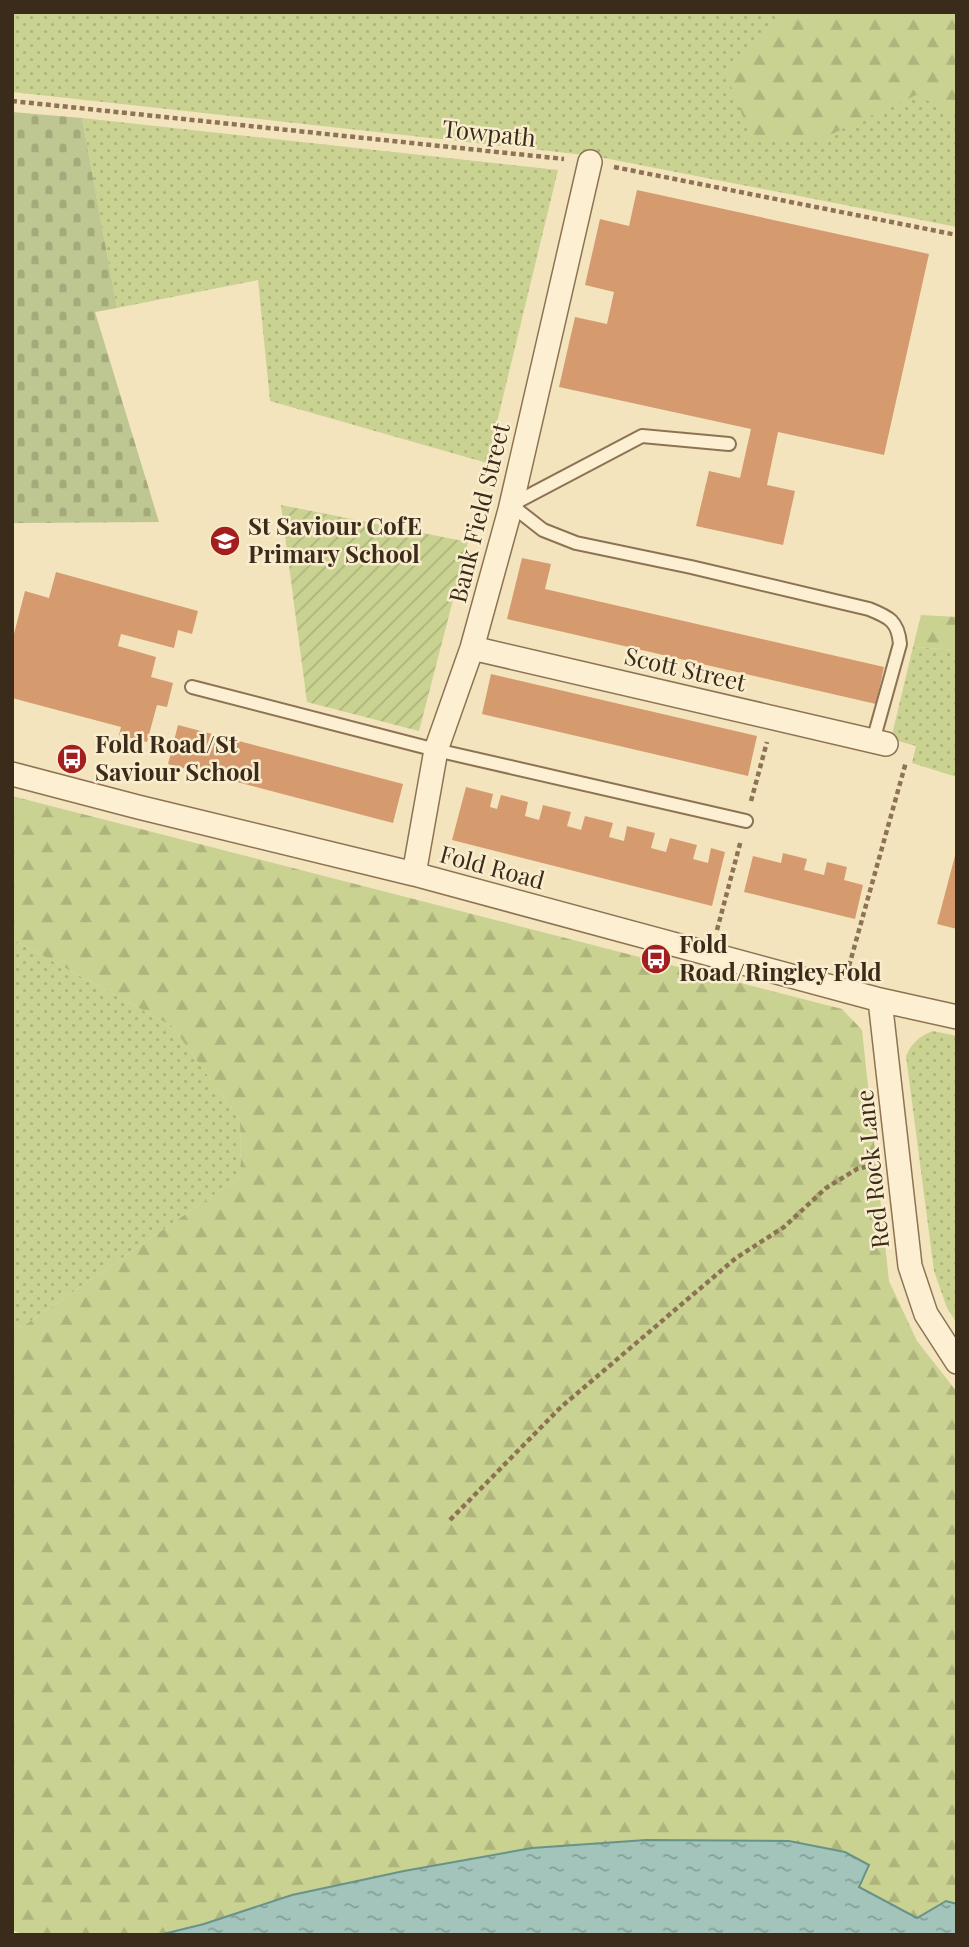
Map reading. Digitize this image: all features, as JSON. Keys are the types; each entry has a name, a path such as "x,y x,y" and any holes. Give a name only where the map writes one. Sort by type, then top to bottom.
{"street":[{"name":"Bank Field Street","path":"414,874 436,750 472,648 511,505 590,162"},
{"name":"Scott Street","path":"472,648 879,743"},
{"name":"Fold Road","path":"12,774 414,874 842,990 957,1017"},
{"name":"Red Rock Lane","path":"880,1000 910,1266 926,1314 957,1362"}],"lane":[{"path":"729,444 642,436 511,505 543,530 576,542 883,614 898,630 900,644 879,743"},
{"path":"192,687 436,750 746,821"}],"path":[{"name":"Towpath","path":"12,101 590,162 957,235"},
{"path":"842,990 909,751 879,743"},
{"path":"450,1520 561,1407 736,1258 784,1227 836,1181 857,1169 898,1158"}],"green space":[{"path":"12,12 957,12 957,227 594,156 12,92"},
{"path":"783,12 957,12 957,115 916,95 823,138 753,142 726,74"},
{"path":"12,112 82,118 117,308 95,312 159,522 12,523"},
{"path":"82,118 558,170 487,463 270,401 258,280 117,308"},
{"path":"281,505 468,542 419,731 307,702"},
{"path":"921,615 957,617 957,650 913,647"},
{"path":"913,647 957,650 957,777 912,763 916,746 891,739"},
{"path":"12,796 842,1009 862,1030 889,1281 917,1341 957,1392 957,1904 946,1901 917,1918 858,1886 646,1840 532,1848 404,1871 292,1895 204,1924 159,1935 24,1935 12,1930 12,1325 22,1327 241,1176 240,1120 172,1026 12,939"},
{"path":"12,939 172,1026 240,1120 241,1176 22,1327 12,1325"},
{"path":"933,1031 957,1036 957,1323 947,1308 934,1271 906,1056 916,1040"}],"water":[{"path":"646,1840 789,1841 845,1852 869,1865 859,1887 917,1918 946,1901 957,1904 957,1935 159,1935 204,1924 292,1895 404,1871 532,1848"}],"building":[{"path":"637,190 929,254 884,455 778,432 767,485 795,491 783,545 696,526 709,471 740,478 751,429 559,387 575,317 607,324 614,292 585,285 600,219 629,226"},
{"path":"522,558 551,564 545,589 884,667 876,704 507,619"},
{"path":"56,572 198,611 192,634 178,630 174,648 121,634 118,646 156,657 151,677 173,683 167,707 157,705 147,742 119,735 121,727 12,698 12,634 25,591 49,598"},
{"path":"491,674 757,736 748,776 482,714"},
{"path":"178,725 403,784 393,823 168,764"},
{"path":"466,787 493,794 490,807 497,809 501,795 528,802 525,816 539,820 543,805 571,812 567,826 581,830 585,816 613,823 609,837 624,841 627,826 655,833 651,848 666,852 670,838 697,845 693,859 708,863 711,848 725,852 712,906 452,840"},
{"path":"957,852 957,929 937,924"},
{"path":"783,853 807,859 804,870 824,875 827,862 847,867 844,880 863,885 855,919 744,892 753,856 781,863"}],"place":[{"name":"St Saviour CofE Primary School","path":"225,541"},
{"name":"Fold Road/St Saviour School","path":"72,759"},
{"name":"Fold Road/Ringley Fold","path":"656,959"}]}
